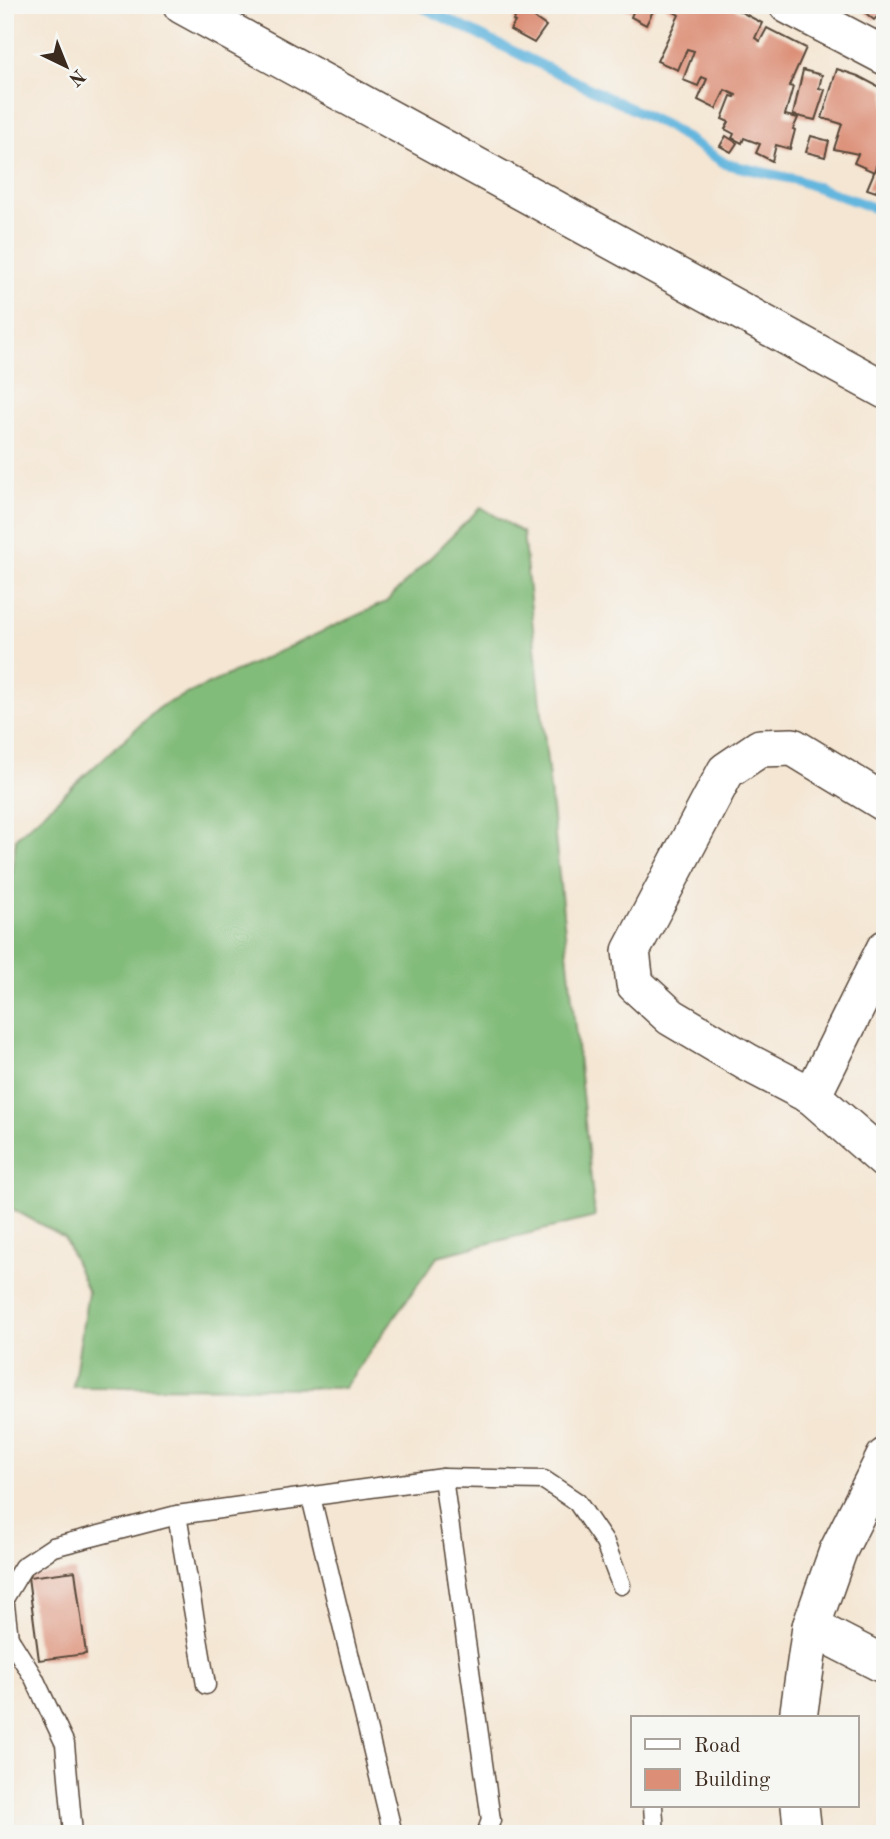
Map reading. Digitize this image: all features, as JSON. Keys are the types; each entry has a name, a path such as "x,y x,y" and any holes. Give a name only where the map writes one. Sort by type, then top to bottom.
{"street":[{"path":"182,5 885,390"},
{"path":"788,5 885,56"},
{"path":"885,803 793,747 760,748 726,771 631,951 635,984 671,1017 747,1062 812,1096 885,1160"},
{"path":"812,1096 885,950"},
{"path":"798,1716 811,1626 838,1550 885,1457"},
{"path":"811,1626 885,1665"},
{"path":"800,1808 803,1834"}],"lane":[{"path":"443,1478 491,1820 486,1834"},
{"path":"5,1597 23,1567 53,1547 177,1516 443,1478 544,1480 577,1502 605,1543 621,1585"},
{"path":"311,1497 393,1834"},
{"path":"177,1516 206,1685"},
{"path":"5,1605 9,1637 34,1678 65,1744 73,1834"},
{"path":"653,1808 655,1834"}],"green space":[{"path":"481,507 523,533 595,1217 438,1256 344,1388 73,1387 88,1292 64,1237 5,1205 5,935 16,838 161,706 386,602"}],"building":[{"path":"523,5 540,5 533,17 546,26 534,43 510,30"},
{"path":"625,5 656,5 646,25 631,17 633,12 623,8"},
{"path":"662,5 728,5 762,23 755,38 760,41 767,28 806,48 789,86 793,87 785,115 798,118 790,149 776,145 772,161 756,153 760,144 744,138 742,143 732,138 734,134 725,129 729,122 722,119 731,96 736,95 725,90 716,109 698,100 707,79 702,77 698,86 683,80 694,51 687,49 678,70 657,61 679,15"},
{"path":"856,5 882,5 885,9 874,20"},
{"path":"837,69 885,90 885,159 879,157 874,172 854,163 858,154 834,149 842,124 822,118"},
{"path":"803,70 822,75 819,88 825,90 815,120 793,115"},
{"path":"726,136 737,143 731,152 720,146"},
{"path":"811,136 829,141 825,157 806,152"},
{"path":"875,170 883,173 876,192 867,189"},
{"path":"75,1571 86,1654 39,1660 28,1577"}],"waterway":[{"path":"418,5 669,127 726,164 797,180 885,212"}]}
